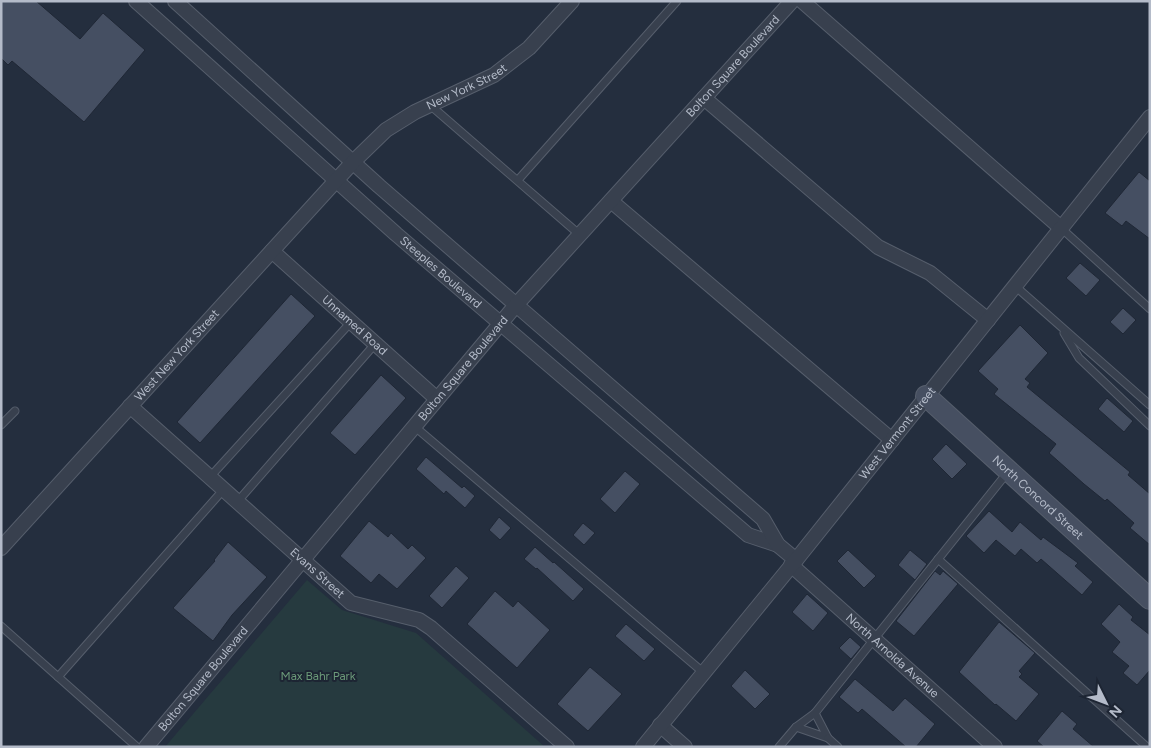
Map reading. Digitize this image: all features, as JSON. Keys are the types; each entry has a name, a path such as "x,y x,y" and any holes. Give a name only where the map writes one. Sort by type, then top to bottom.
{"main road":[{"name":"North Concord Street","path":"926,396 1150,599"}],"street":[{"name":"Steeples Boulevard","path":"136,1 336,181 748,535 778,545"},
{"name":"Steeples Boulevard","path":"175,1 353,162 763,519 778,545 793,562"},
{"name":"New York Street","path":"353,162 386,130 430,105 494,75 529,48 572,1"},
{"name":"Bolton Square Boulevard","path":"146,747 516,305 792,1"},
{"path":"802,1 1061,228"},
{"path":"704,98 878,247 930,273 988,320"},
{"name":"West Vermont Street","path":"643,747 1061,228 1147,125"},
{"name":"West New York Street","path":"1,548 353,162"},
{"path":"611,201 892,440"},
{"name":"Unnamed Road","path":"272,251 437,399"},
{"name":"Evans Street","path":"130,406 351,603 419,620 432,628 567,747"},
{"name":"North Arnolda Avenue","path":"793,562 995,747"},
{"path":"660,725 685,747"}],"lane":[{"path":"518,180 677,1"},
{"path":"430,105 580,235"},
{"path":"1061,228 1150,309"},
{"path":"1015,286 1150,405"},
{"path":"210,476 351,322"},
{"path":"1060,326 1079,358 1150,426"},
{"path":"238,501 376,344"},
{"path":"1,426 15,411"},
{"path":"414,426 704,673"},
{"path":"779,747 796,727 815,713 1009,471"},
{"path":"58,677 224,490"},
{"path":"938,558 1147,747"},
{"path":"1,626 137,747"},
{"path":"815,713 828,738 838,747"},
{"path":"796,727 828,738"}],"green space":[{"name":"Max Bahr Park","path":"307,580 342,610 416,633 545,747 165,747"}],"building":[{"path":"1,1 36,1 80,39 103,13 145,50 84,122 12,61 8,65 1,58"},
{"path":"1139,172 1150,181 1150,239 1126,221 1122,226 1105,213"},
{"path":"1080,263 1100,280 1086,296 1066,278"},
{"path":"291,294 315,316 200,443 177,422"},
{"path":"1123,308 1136,320 1123,334 1110,322"},
{"path":"1020,325 1048,353 1025,379 1030,383 1027,387 1130,472 1128,475 1150,494 1150,545 1130,528 1134,523 1107,499 1105,501 1084,484 1049,453 1056,444 994,394 998,389 978,371"},
{"path":"381,375 406,398 355,455 330,433"},
{"path":"1107,398 1133,421 1124,432 1098,409"},
{"path":"946,444 967,464 952,479 932,459"},
{"path":"426,457 462,488 464,486 475,496 465,508 446,491 444,494 416,469"},
{"path":"625,471 640,484 615,513 600,499"},
{"path":"989,511 1012,532 1020,522 1041,540 1043,537 1078,563 1075,566 1093,582 1082,595 1041,559 1037,563 1021,549 1015,556 996,540 984,553 966,536"},
{"path":"499,517 511,528 500,540 489,530"},
{"path":"369,521 388,537 391,533 408,549 412,545 426,558 397,589 379,574 371,583 340,556"},
{"path":"583,523 595,533 584,545 573,535"},
{"path":"228,542 267,577 232,615 213,641 173,608 215,561"},
{"path":"535,547 584,589 573,601 537,568 524,559"},
{"path":"848,550 876,576 864,588 837,561"},
{"path":"910,550 927,564 915,580 898,565"},
{"path":"456,566 469,578 442,608 429,596"},
{"path":"935,571 940,575 943,571 958,584 914,636 896,621"},
{"path":"495,591 513,607 518,601 550,630 517,668 467,624"},
{"path":"807,594 828,613 813,631 792,612"},
{"path":"1119,604 1133,617 1131,620 1150,635 1150,670 1137,685 1123,673 1129,666 1112,652 1120,642 1101,624"},
{"path":"999,622 1035,653 1019,671 1022,674 1019,677 1039,694 1016,721 995,705 959,672"},
{"path":"626,624 655,649 644,661 615,636"},
{"path":"850,637 861,647 851,659 839,648"},
{"path":"590,667 622,694 588,731 557,704"},
{"path":"745,670 770,694 755,709 731,686"},
{"path":"855,679 893,711 905,698 935,724 916,747 906,747 862,709 858,713 839,697"},
{"path":"1062,711 1077,724 1073,729 1094,747 1044,747 1037,741"}]}
